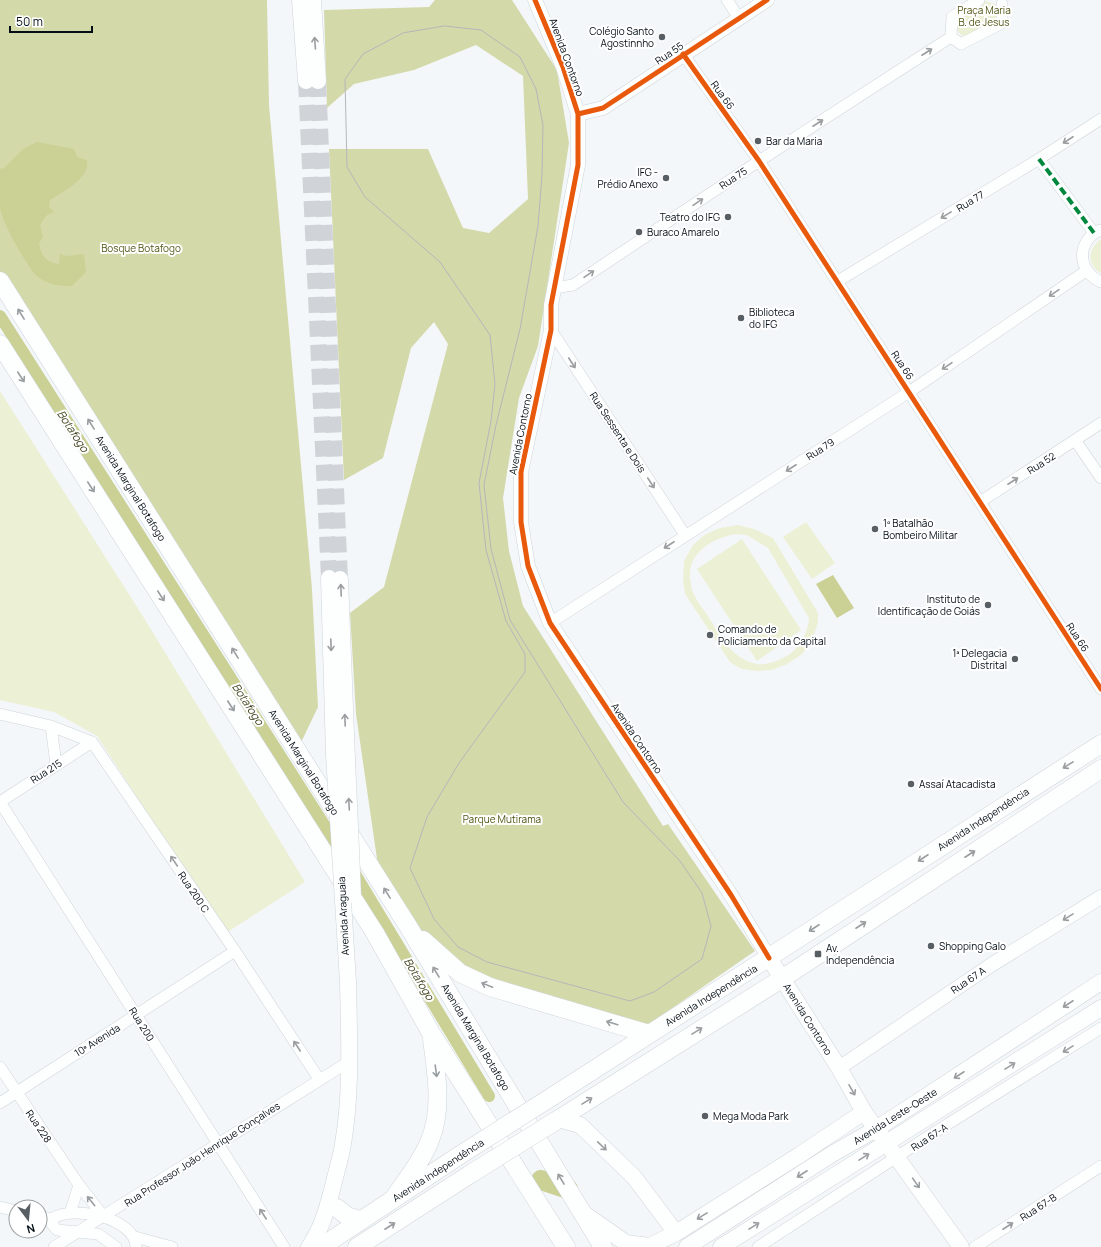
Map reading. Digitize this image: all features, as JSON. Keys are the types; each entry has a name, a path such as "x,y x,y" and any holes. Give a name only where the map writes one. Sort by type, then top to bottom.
{"main road":[{"path":"300,0 312,81 313,0"},
{"name":"Avenida Marginal Botafogo","path":"0,281 408,926 603,1247"},
{"path":"0,344 375,933 431,1032 566,1247"},
{"name":"Avenida Araguaia","path":"320,1247 329,1230 337,1208 351,1140 356,1097 352,982 340,757 334,578"},
{"name":"Avenida Independência","path":"320,1247 460,1155 1101,744"},
{"name":"Avenida Independência","path":"357,1247 783,978 1101,769"},
{"path":"408,926 460,973 490,987 649,1034"},
{"name":"Avenida Contorno","path":"769,958 839,1068 864,1112 886,1143 898,1156 961,1247"},
{"name":"Avenida Araguaia","path":"309,1247 317,1235 326,1212 343,1145 350,1061 352,982"},
{"name":"Avenida Leste-Oeste","path":"687,1247 832,1154 876,1129 1101,982"},
{"name":"Avenida Leste-Oeste","path":"721,1247 1101,1008"},
{"path":"394,1198 431,1140 436,1113 438,1085 431,1032"},
{"path":"582,1212 626,1243 650,1246 676,1233 798,1156 864,1112"},
{"path":"556,1121 580,1125 634,1178 676,1233"},
{"path":"798,1156 832,1154"},
{"path":"337,1208 347,1216 360,1220"}],"street":[{"name":"Avenida Contorno","path":"535,0 563,67 578,114 578,165 551,305 551,330 521,472 519,503 520,522 528,566 550,623 731,895 769,958"},
{"path":"727,0 739,18"},
{"name":"Rua 55","path":"578,114 604,108 767,0"},
{"path":"979,0 952,16 951,37 961,44 1002,23 1002,1"},
{"name":"Rua 75","path":"554,288 572,285 759,161 951,37"},
{"name":"Rua 66","path":"684,54 759,161 838,281 1101,689"},
{"name":"Rua 77","path":"838,281 1039,159 1101,119"},
{"path":"1039,159 1098,231 1084,246 1082,255 1086,271 1092,278 1101,282"},
{"name":"Rua 79","path":"550,623 909,392 1086,271"},
{"name":"Rua Sessenta e Dois","path":"551,330 686,535"},
{"name":"Rua 52","path":"980,502 1101,423"},
{"path":"1076,440 1101,478"},
{"path":"0,714 51,726 92,742"},
{"path":"51,726 56,764"},
{"name":"Rua 215","path":"0,802 56,764 92,742"},
{"name":"Rua 200 C","path":"92,742 235,951 318,1079"},
{"name":"Rua 200","path":"0,802 284,1247"},
{"name":"Rua 67 A","path":"839,1068 991,965 1101,897"},
{"name":"10ª Avenida","path":"0,1103 235,951"},
{"name":"Rua 67-A","path":"758,1247 932,1134 1101,1028"},
{"name":"Rua Professor João Henrique Gonçalves","path":"54,1247 218,1145 318,1079 350,1061"},
{"name":"Rua 228","path":"0,1067 79,1185 104,1217"},
{"path":"923,1120 932,1134"},
{"name":"Rua 67-B","path":"975,1247 1101,1166"},
{"path":"70,1213 79,1185"},
{"path":"48,1218 52,1219 58,1215 70,1213 104,1217 127,1228 135,1242 172,1247"},
{"path":"52,1219 52,1224 57,1230 98,1234 110,1241 116,1247"}],"green space":[{"name":"Bosque Botafogo","path":"0,0 267,0 269,105 312,589 318,707 296,753 0,286"},
{"name":"Parque Mutirama","path":"435,0 512,0 557,70 569,143 538,346 519,398 503,498 509,551 523,606 663,826 668,824 755,951 642,1029 460,973 408,926 377,859 356,714 350,613 384,587 448,344 434,322 411,348 383,458 344,480 329,149 428,149 463,228 489,233 528,199 523,76 476,45 414,70 354,84 327,108 324,10 429,7"},
{"name":"Praça Maria B. de Jesus","path":"985,1 998,5 998,21 966,38 961,35 956,26 956,20"},
{"path":"1101,239 1101,273 1093,266 1090,256 1093,247"},
{"path":"0,391 144,618 305,882 226,933 97,736 54,712 0,700"},
{"path":"806,522 835,563 812,579 783,537"},
{"path":"738,525 754,529 773,538 818,613 818,623 811,643 801,655 787,664 772,670 757,671 742,669 730,662 685,594 683,579 684,561 693,545 706,534 720,528","holes":["735,534 747,535 768,548 809,618 805,634 796,649 787,656 766,664 753,663 733,652 719,634 696,598 692,590 690,578 690,569 693,561 703,548 726,536"]},
{"path":"742,539 801,630 757,661 697,569"}],"shaded area":[{"path":"37,142 74,149 77,157 87,160 85,173 68,189 50,200 49,207 54,212 47,215 40,225 43,236 39,244 45,258 51,262 59,264 60,254 67,256 84,255 86,272 72,286 53,284 37,276 27,264 16,244 5,223 0,208 0,168 3,169 23,149"},
{"path":"833,575 854,608 837,618 816,584"}],"waterway":[{"name":"Botafogo","path":"0,316 339,848"},
{"name":"Botafogo","path":"352,869 489,1096"},
{"path":"541,1180 568,1189"}],"tunnel":[{"path":"306,81 329,578"},
{"path":"318,81 340,579"}],"tram line":[{"path":"445,26 481,30 520,57 536,89 543,125 542,175 538,226 520,329 496,425 484,485 491,549 510,620 623,802 680,861 702,893 711,926 702,959 654,992 630,1001 487,962 458,947 434,919 410,868 427,817 459,763 525,672 525,654 506,621 486,550 479,483 491,421 495,384 490,335 440,262 365,197 347,167 345,79 363,54 403,33 445,26"}],"marked path":[{"path":"1039,159 1094,233"}],"cycle path":[{"path":"535,0 563,67 578,114 578,165 551,305 551,330 521,472 521,522 528,566 550,623 731,895 769,958"},
{"path":"578,114 603,108 767,0"},
{"path":"683,54 759,161 1101,689"}],"place":[{"name":"Colégio Santo Agostinnho","path":"662,37"},
{"name":"Bar da Maria","path":"758,141"},
{"name":"IFG - Prédio Anexo","path":"666,178"},
{"name":"Teatro do IFG","path":"728,217"},
{"name":"Buraco Amarelo","path":"639,232"},
{"name":"Biblioteca do IFG","path":"741,318"},
{"name":"1º Batalhão Bombeiro Militar","path":"875,529"},
{"name":"Instituto de Identificação de Goiás","path":"988,605"},
{"name":"Comando de Policiamento da Capital","path":"710,635"},
{"name":"1ª Delegacia Distrital","path":"1015,659"},
{"name":"Assaí Atacadista","path":"911,784"},
{"name":"Shopping Galo","path":"931,946"},
{"name":"Av. Independência","path":"818,954"},
{"name":"Mega Moda Park","path":"705,1116"}]}
